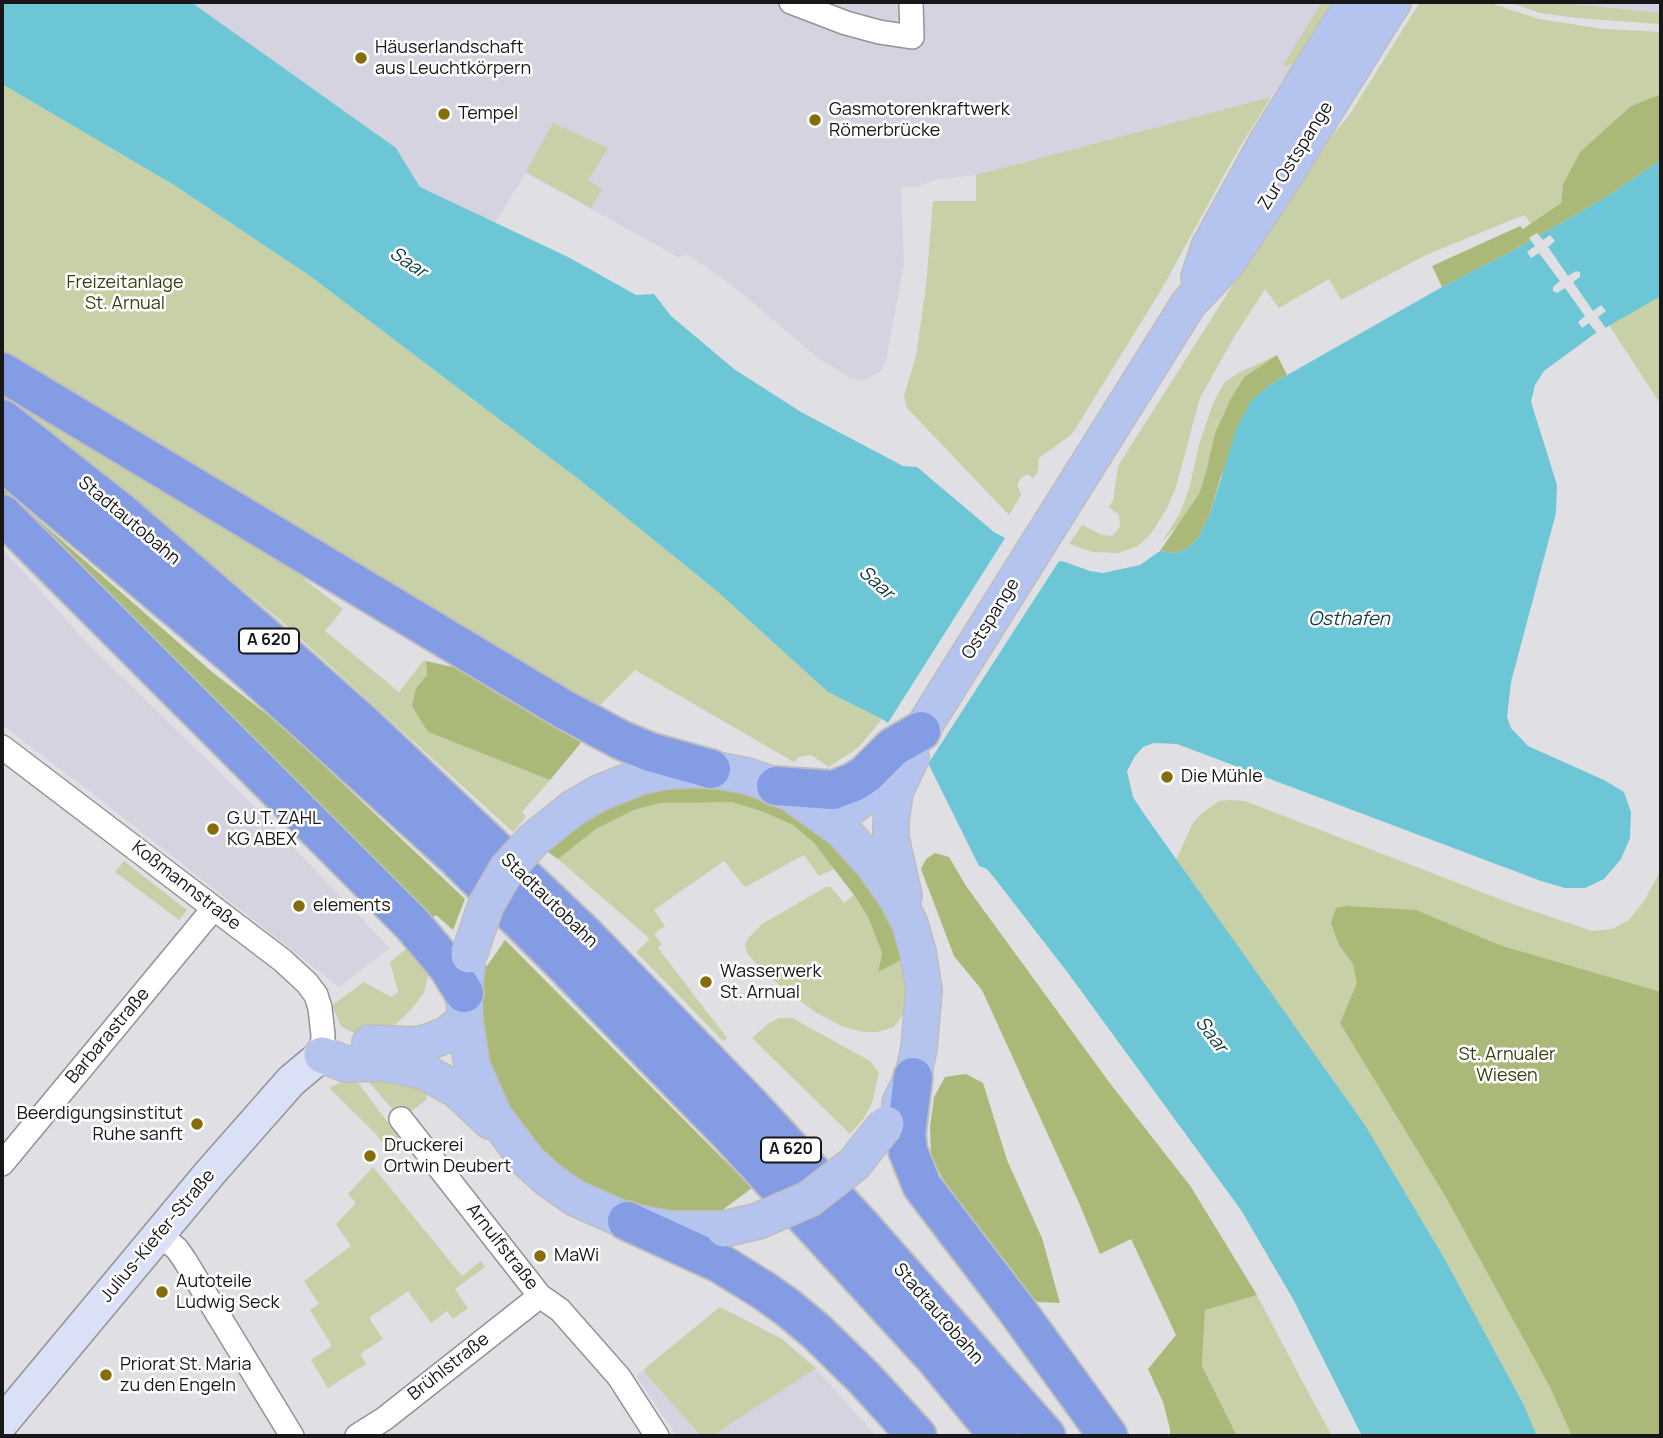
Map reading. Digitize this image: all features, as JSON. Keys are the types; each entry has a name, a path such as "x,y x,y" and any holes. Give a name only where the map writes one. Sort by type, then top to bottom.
{"highway":[{"path":"2,372 565,710 621,740 711,769"},
{"name":"Stadtautobahn","path":"2,419 124,515 277,648 364,725 577,927 750,1105 862,1227 1045,1436"},
{"name":"Stadtautobahn","path":"2,461 236,658 457,858 727,1131 934,1357 999,1436"},
{"path":"2,514 412,924 442,959 464,1006"},
{"path":"776,786 833,790 854,782 880,783 893,747 921,731"},
{"path":"913,1077 906,1134 911,1160 922,1186 1108,1436"},
{"path":"627,1221 721,1264 787,1307 864,1378 918,1436"}],"main road":[{"name":"Zur Ostspange","path":"1189,303 1209,247 1293,98 1354,2"},
{"name":"Zur Ostspange","path":"1060,507 1189,303 1234,252 1393,2"},
{"name":"Ostspange","path":"921,731 1060,507"},
{"path":"822,815 850,807 880,783 891,821 891,838 918,952 924,990 919,1048 913,1077 886,1124 854,1164 809,1199 758,1221 724,1229 670,1229 627,1221 575,1198 528,1161 494,1116 472,1066 464,1006 469,955 486,905 507,869 538,835 573,808 599,793 642,776 666,771 711,769 747,776 792,794 841,829 873,864 910,924"},
{"path":"322,1055 339,1044 348,1042 416,1045 431,1041 448,1034 464,1006"},
{"path":"322,1055 346,1064 384,1063 423,1071 457,1090 509,1137"},
{"name":"Julius-Kiefer-Straße","path":"2,1423 291,1081 322,1055"}],"street":[{"path":"791,2 846,23 912,37 911,2"},
{"name":"Koßmannstraße","path":"2,747 282,960 307,983 316,995 320,1008 322,1055"},
{"name":"Barbarastraße","path":"2,1164 214,908"},
{"name":"Arnulfstraße","path":"401,1119 540,1296 560,1310 618,1377 657,1436"},
{"path":"159,1234 177,1249 184,1259 292,1436"},
{"name":"Brühlstraße","path":"357,1436 388,1428 540,1296"}],"shaded area":[{"path":"191,2 1330,2 1294,64 1271,97 976,175 934,180 918,187 901,187 904,265 886,361 880,372 864,380 850,378 818,358 734,287 688,255 678,257 526,173 495,223 420,187 396,148"},
{"path":"1508,2 1661,2 1661,24 1540,13"},
{"path":"2,548 87,643 238,790 390,948 339,987 2,725"},
{"path":"720,1307 782,1339 816,1369 876,1436 677,1436 636,1376"}],"green space":[{"path":"1322,2 1332,2 1294,64 1282,67"},
{"path":"1420,2 1487,2 1539,19 1604,29 1661,32 1661,94 1631,106 1580,152 1563,184 1561,203 1531,224 1525,215 1514,219 1426,255 1341,300 1329,279 1279,308 1265,289 1200,398 1176,487 1150,535 1138,546 1119,553 1093,552 1069,544 1082,525 1102,535 1112,536 1120,527 1119,515 1109,507 1113,501 1118,466 1262,239 1330,138 1350,114"},
{"path":"1508,2 1552,2 1660,13 1661,6 1661,24 1540,13"},
{"name":"Freizeitanlage St. Arnual","path":"2,84 174,185 310,276 581,481 718,592 828,692 882,719 859,747 829,767 811,755 799,757 794,762 635,670 593,712 2,357"},
{"path":"1661,94 1661,160 1603,199 1442,287 1432,266 1520,226 1523,229 1561,203 1563,184 1580,152 1631,106"},
{"path":"1271,97 1238,150 1160,292 1072,434 1039,458 1038,472 1033,478 1027,474 1021,478 1017,485 1021,495 1009,515 907,408 904,396 916,356 926,286 933,201 976,201 976,175"},
{"path":"553,123 608,148 588,180 602,189 591,208 526,172"},
{"path":"1661,296 1661,405 1609,325"},
{"path":"1277,355 1244,377 1215,433 1199,494 1182,521 1162,542 1180,513 1189,489 1200,441 1214,401 1224,383 1238,373"},
{"path":"1277,355 1287,375 1268,386 1221,476 1210,514 1199,537 1189,547 1176,553 1160,551 1199,494 1215,433 1230,400 1244,377"},
{"path":"2,393 291,566 343,609 325,631 399,692 424,660 426,661 427,675 416,688 428,732 550,780 522,812 526,817 513,832 279,619"},
{"path":"2,488 212,672 281,725 465,899 453,930 436,915 427,922 2,498"},
{"path":"426,661 480,673 584,734 580,744 550,780 428,732 412,706 416,688 427,675"},
{"path":"681,787 732,791 751,797 800,817 823,832 877,894 894,930 901,960 878,972 882,953 868,917 854,895 814,843 793,825 761,811 731,802 660,803 634,810 596,829 558,859 544,849 581,819 650,791"},
{"name":"St. Arnualer Wiesen","path":"1219,801 1245,801 1510,903 1592,931 1612,929 1629,920 1644,901 1661,870 1661,1436 1537,1436 1523,1403 1443,1256 1365,1125 1176,860 1193,823"},
{"path":"731,802 793,825 814,843 834,869 819,876 804,855 745,887 724,861 654,910 665,926 654,934 662,944 658,948 727,1038 723,1041 636,952 650,939 558,859 596,829 634,810 660,803"},
{"path":"935,853 949,857 966,886 1109,1082 1191,1187 1257,1295 1205,1310 1202,1366 1237,1436 1170,1436 1163,1402 1148,1369 1176,1335 1131,1239 1100,1254 982,990 954,956 921,869 926,859"},
{"path":"124,861 187,910 179,920 115,872"},
{"path":"826,887 831,887 844,903 854,895 868,917 882,953 878,971 901,960 906,989 905,1012 894,1027 878,1032 863,1032 841,1026 789,993 747,953 745,944 762,924"},
{"name":"St. Arnualer Wiesen","path":"1347,906 1416,910 1502,946 1661,992 1661,1436 1572,1436 1550,1387 1447,1199 1340,1023 1357,983 1353,964 1339,945 1331,923 1336,908"},
{"path":"505,940 752,1188 721,1211 695,1217 603,1199 549,1163 494,1088 479,1023 482,959 487,966"},
{"path":"412,944 425,962 428,976 424,993 410,1011 384,1030 360,1034 341,1026 332,1005 364,982 391,997 398,992 390,962"},
{"path":"779,1018 792,1018 870,1061 879,1073 872,1103 864,1118 850,1134 752,1038"},
{"path":"966,1074 983,1083 1007,1160 1042,1238 1060,1303 1038,1302 1025,1295 949,1191 931,1156 930,1127 934,1097 945,1077"},
{"path":"365,1078 423,1080 427,1099 405,1116 396,1113"},
{"path":"350,1079 359,1084 399,1137 399,1149 391,1155 377,1135 329,1088"},
{"path":"373,1167 462,1276 481,1261 485,1267 455,1289 468,1308 453,1319 447,1311 431,1323 408,1291 369,1318 383,1339 360,1354 366,1364 328,1388 311,1360 332,1346 310,1310 319,1304 304,1281 351,1246 336,1224 356,1203 348,1194"},
{"path":"1257,1295 1332,1436 1237,1436 1202,1366 1205,1309"},
{"path":"720,1307 782,1339 816,1368 712,1436 701,1436 643,1370"}],"water":[{"path":"2,2 191,2 396,148 420,187 568,257 636,295 654,294 671,316 734,369 801,412 903,466 917,467 994,532 1054,562 1062,561 1103,573 1140,565 1160,551 1176,553 1189,547 1199,537 1210,514 1237,427 1251,401 1268,386 1603,199 1661,160 1661,296 1593,335 1544,371 1535,385 1531,402 1557,485 1556,513 1511,682 1507,717 1511,728 1528,746 1604,780 1624,792 1631,812 1630,838 1621,859 1604,879 1585,888 1565,888 1541,881 1177,744 1154,743 1143,747 1127,771 1133,797 1142,811 1365,1125 1443,1256 1523,1403 1537,1436 1362,1436 1293,1299 1241,1210 1068,973 992,875 979,866 926,759 906,735 882,719 828,692 718,592 581,481 310,276 174,185 2,84"}],"pier":[{"path":"1537,233 1543,240 1550,235 1555,241 1548,247 1568,276 1576,271 1580,272 1580,277 1573,282 1593,311 1601,305 1606,311 1598,317 1607,330 1599,336 1589,323 1582,328 1578,322 1585,316 1565,288 1557,293 1553,291 1553,287 1560,281 1539,253 1531,258 1527,252 1535,246 1529,238"},
{"path":"1007,535 1034,550 1061,558 926,767 903,738 886,726"}],"place":[{"name":"Häuserlandschaft aus Leuchtkörpern","path":"361,58"},
{"name":"Tempel","path":"444,114"},
{"name":"Gasmotorenkraftwerk Römerbrücke","path":"815,120"},
{"name":"Die Mühle","path":"1167,777"},
{"name":"G.U.T. ZAHL KG ABEX","path":"213,829"},
{"name":"elements","path":"299,906"},
{"name":"Wasserwerk St. Arnual","path":"706,982"},
{"name":"Beerdigungsinstitut Ruhe sanft","path":"197,1124"},
{"name":"Druckerei Ortwin Deubert","path":"370,1156"},
{"name":"MaWi","path":"540,1256"},
{"name":"Autoteile Ludwig Seck","path":"162,1292"},
{"name":"Priorat St. Maria zu den Engeln","path":"106,1375"}],"water label":[{"name":"Saar","path":"408,263"},
{"name":"Saar","path":"876,583"},
{"name":"Osthafen","path":"1349,620"},
{"name":"Saar","path":"1211,1035"}]}
